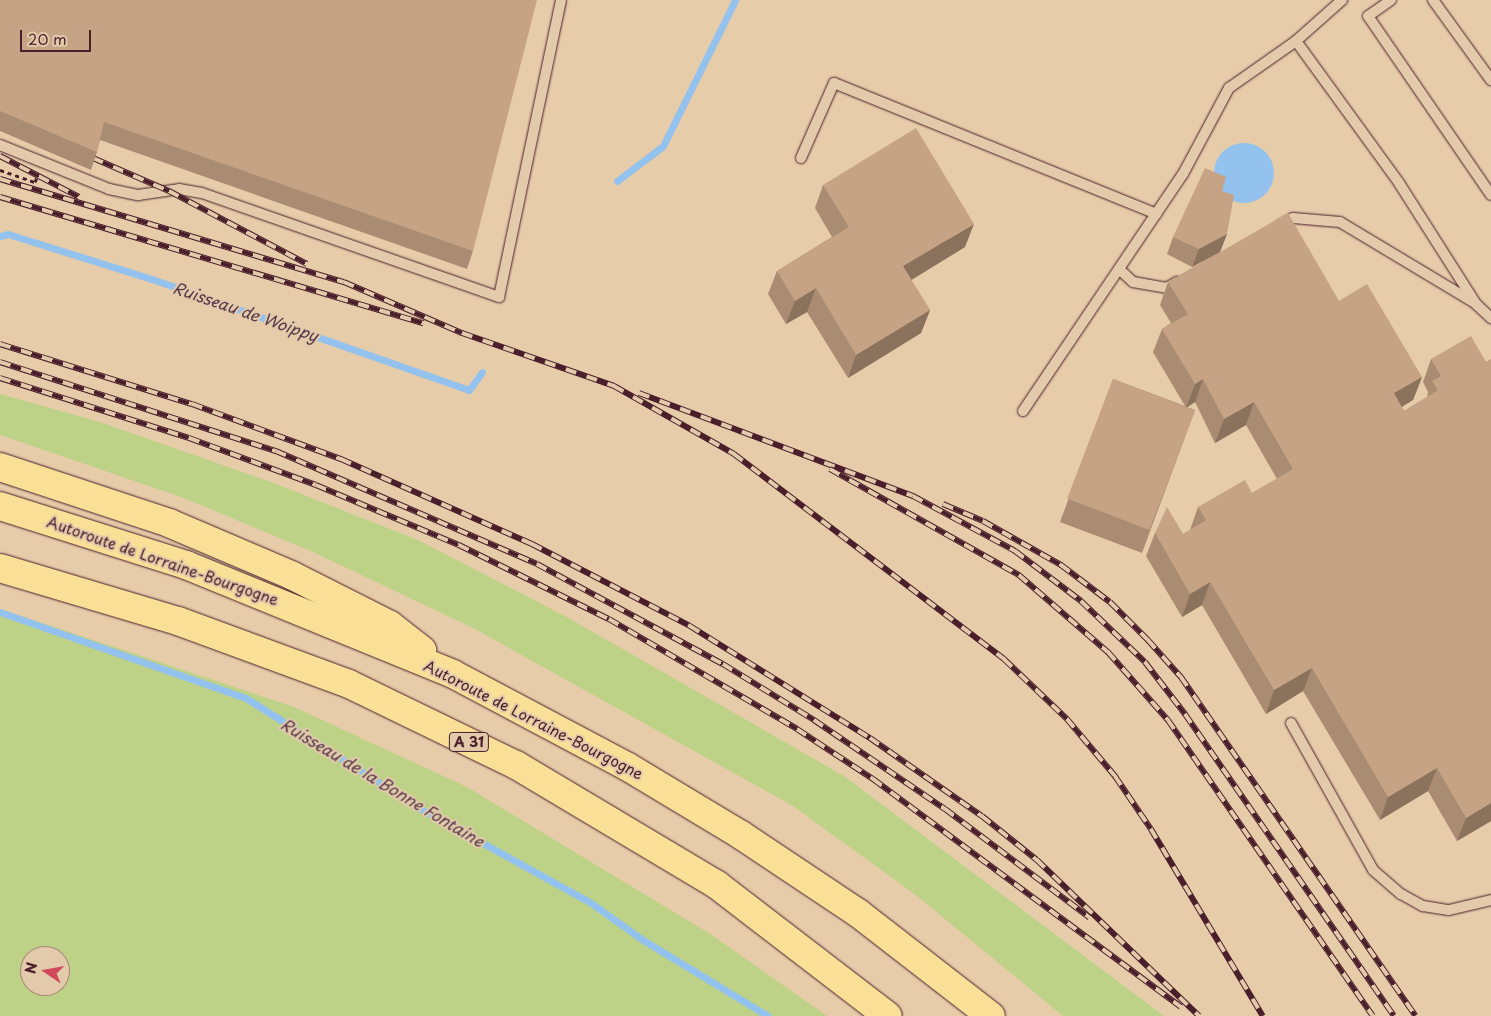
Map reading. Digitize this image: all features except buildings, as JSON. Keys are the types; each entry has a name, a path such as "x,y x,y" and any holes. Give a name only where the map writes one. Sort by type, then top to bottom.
{"highway":[{"path":"0,467 169,523 291,575 390,626 453,674"},
{"name":"Autoroute de Lorraine-Bourgogne","path":"0,506 186,565 453,674 628,766 741,835 858,913 991,1016"},
{"name":"A 31","path":"0,568 178,621 349,684 516,765 717,885 888,1016"}],"lane":[{"path":"0,145 110,189 138,195 179,189 202,193 499,297 561,0"},
{"path":"1023,410 1156,214 1229,88 1296,40 1342,0"},
{"path":"1391,0 1368,16 1491,195"},
{"path":"1433,0 1491,80"},
{"path":"1296,40 1399,183 1476,304"},
{"path":"800,158 834,83 1156,214"},
{"path":"1268,232 1293,218 1340,222 1476,304 1491,318"},
{"path":"1119,269 1133,282 1166,288 1191,274"},
{"path":"1291,723 1373,870 1401,894 1423,906 1449,910 1491,900"}],"green space":[{"path":"0,394 100,422 274,483 418,540 565,616 844,776 1164,1016 1063,1016 917,896 793,806 473,628 313,552 184,498 0,435"},
{"path":"0,609 294,707 467,787 712,935 827,1016 0,1016"}],"water":[{"path":"1244,143 1261,148 1269,156 1274,173 1269,190 1261,198 1244,203 1227,198 1219,190 1214,173 1219,156 1227,148"}],"waterway":[{"name":"Ruisseau de Woippy","path":"617,181 663,146 735,0"},
{"name":"Ruisseau de Woippy","path":"0,236 8,234 152,279 469,390 482,372"},
{"name":"Ruisseau de la Bonne Fontaine","path":"0,612 246,698 421,809 591,903 643,940 768,1016"}],"railway":[{"path":"0,156 79,197"},
{"path":"93,158 169,191 307,264"},
{"path":"0,179 344,282 462,333 614,386 734,454 1004,659 1067,719 1115,776 1151,829 1263,1016"},
{"path":"0,197 424,323"},
{"path":"0,344 192,404 341,459 532,544 690,626 870,738 982,816 1037,860 1199,1016"},
{"path":"0,362 276,451 537,564 723,664 814,720 945,809 1090,918"},
{"path":"0,378 189,438 316,485 459,545 609,619 797,729 873,779 1181,1007"},
{"path":"639,393 913,496 1015,551 1081,601 1145,662 1185,714 1394,1016"},
{"path":"830,469 1019,575 1108,652 1168,720 1373,1016"},
{"path":"943,504 983,521 1061,565 1110,602 1148,640 1181,677 1416,1016"}]}
